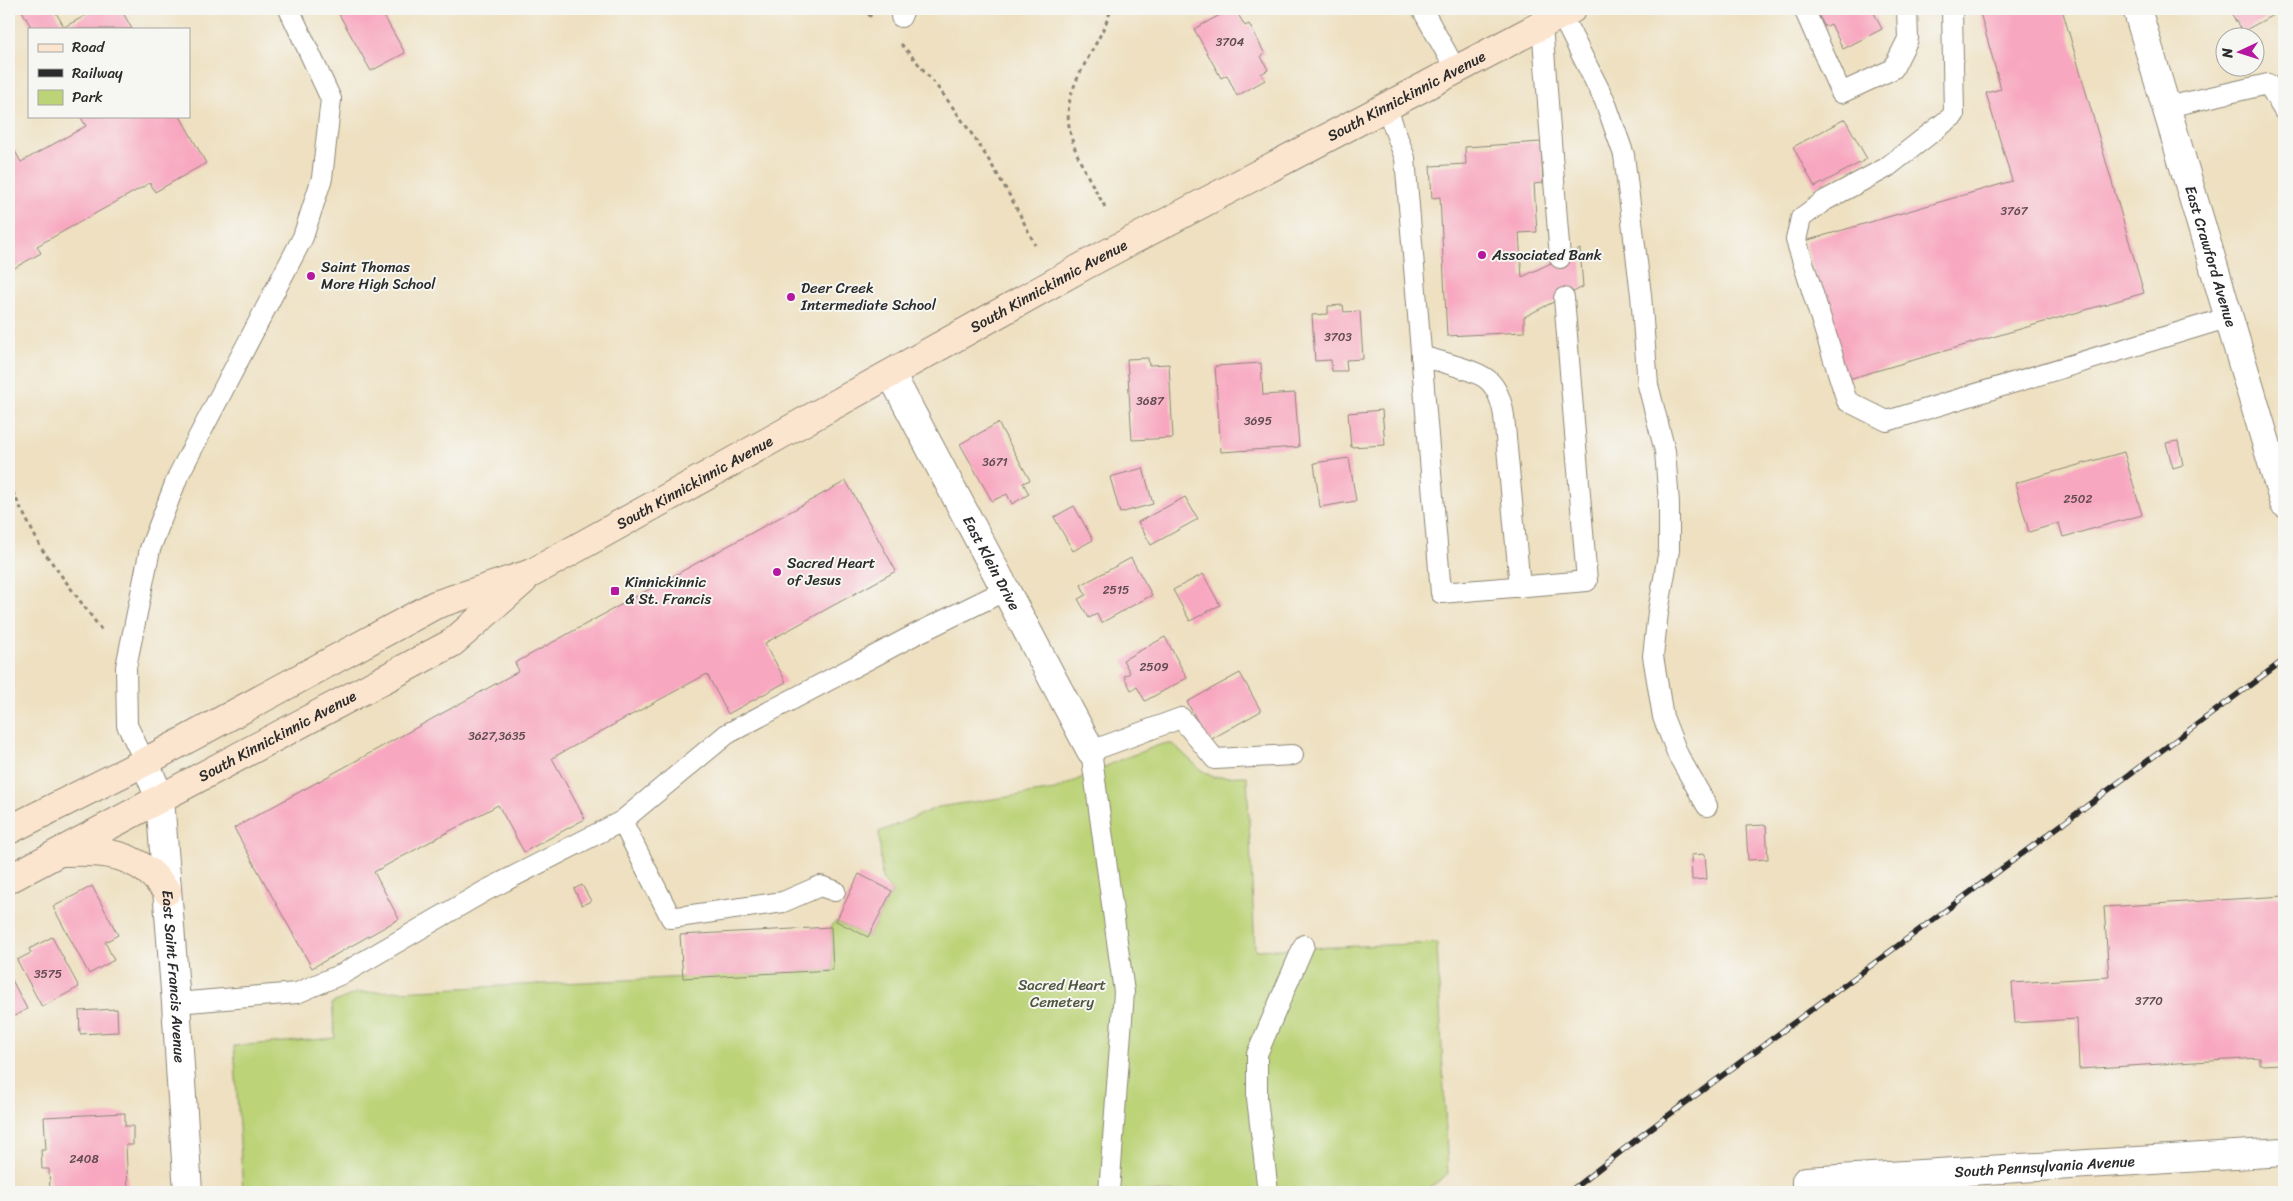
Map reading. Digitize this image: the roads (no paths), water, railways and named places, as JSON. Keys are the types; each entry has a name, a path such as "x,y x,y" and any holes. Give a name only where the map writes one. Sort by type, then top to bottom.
{"main road":[{"name":"South Kinnickinnic Avenue","path":"9,830 145,762 435,605 532,574 1091,262 1558,16"},
{"name":"South Kinnickinnic Avenue","path":"9,879 452,643 532,574"},
{"path":"60,852 100,851 117,856 149,871 167,891"}],"street":[{"name":"East Crawford Avenue","path":"2137,9 2284,503"},
{"name":"East Klein Drive","path":"891,374 1091,751"},
{"name":"East Saint Francis Avenue","path":"145,762 160,799 188,1192"},
{"name":"South Pennsylvania Avenue","path":"1806,1187 2284,1152"}],"lane":[{"path":"145,762 127,725 126,667 150,549 178,476 303,237 322,178 331,99 289,9"},
{"path":"1422,9 1456,70"},
{"path":"1804,9 1841,93 1893,69 1908,40 1907,9"},
{"path":"1952,9 1954,115 1886,168 1824,201 1801,218 1796,240 1847,401 1887,421 2230,317"},
{"path":"1558,16 1552,150 1560,258"},
{"path":"1558,16 1605,101 1624,155 1641,295 1648,385 1665,452 1669,503 1669,550 1658,612 1653,656 1662,717 1678,755 1707,806"},
{"path":"2167,106 2268,84 2284,111"},
{"path":"1386,106 1405,158 1441,593 1587,581 1564,298"},
{"path":"1422,356 1482,376 1492,384 1498,395 1504,416 1520,587"},
{"path":"176,1003 298,993 344,973 485,891 622,821 727,734 1006,590"},
{"path":"1109,1192 1124,992 1091,751 1180,718 1216,759 1293,755"},
{"path":"622,821 672,918 783,902 820,886 835,891"},
{"path":"1268,1192 1257,1098 1257,1054 1304,945"}],"railway":[{"path":"1569,1192 1646,1132 2284,660"}],"place":[{"name":"Associated Bank","path":"1482,255"},
{"name":"Saint Thomas More High School","path":"311,276"},
{"name":"Deer Creek Intermediate School","path":"791,297"},
{"name":"Sacred Heart of Jesus","path":"777,572"},
{"name":"Kinnickinnic & St. Francis","path":"615,591"}],"park label":[{"name":"Sacred Heart Cemetery","path":"1062,994"}]}
